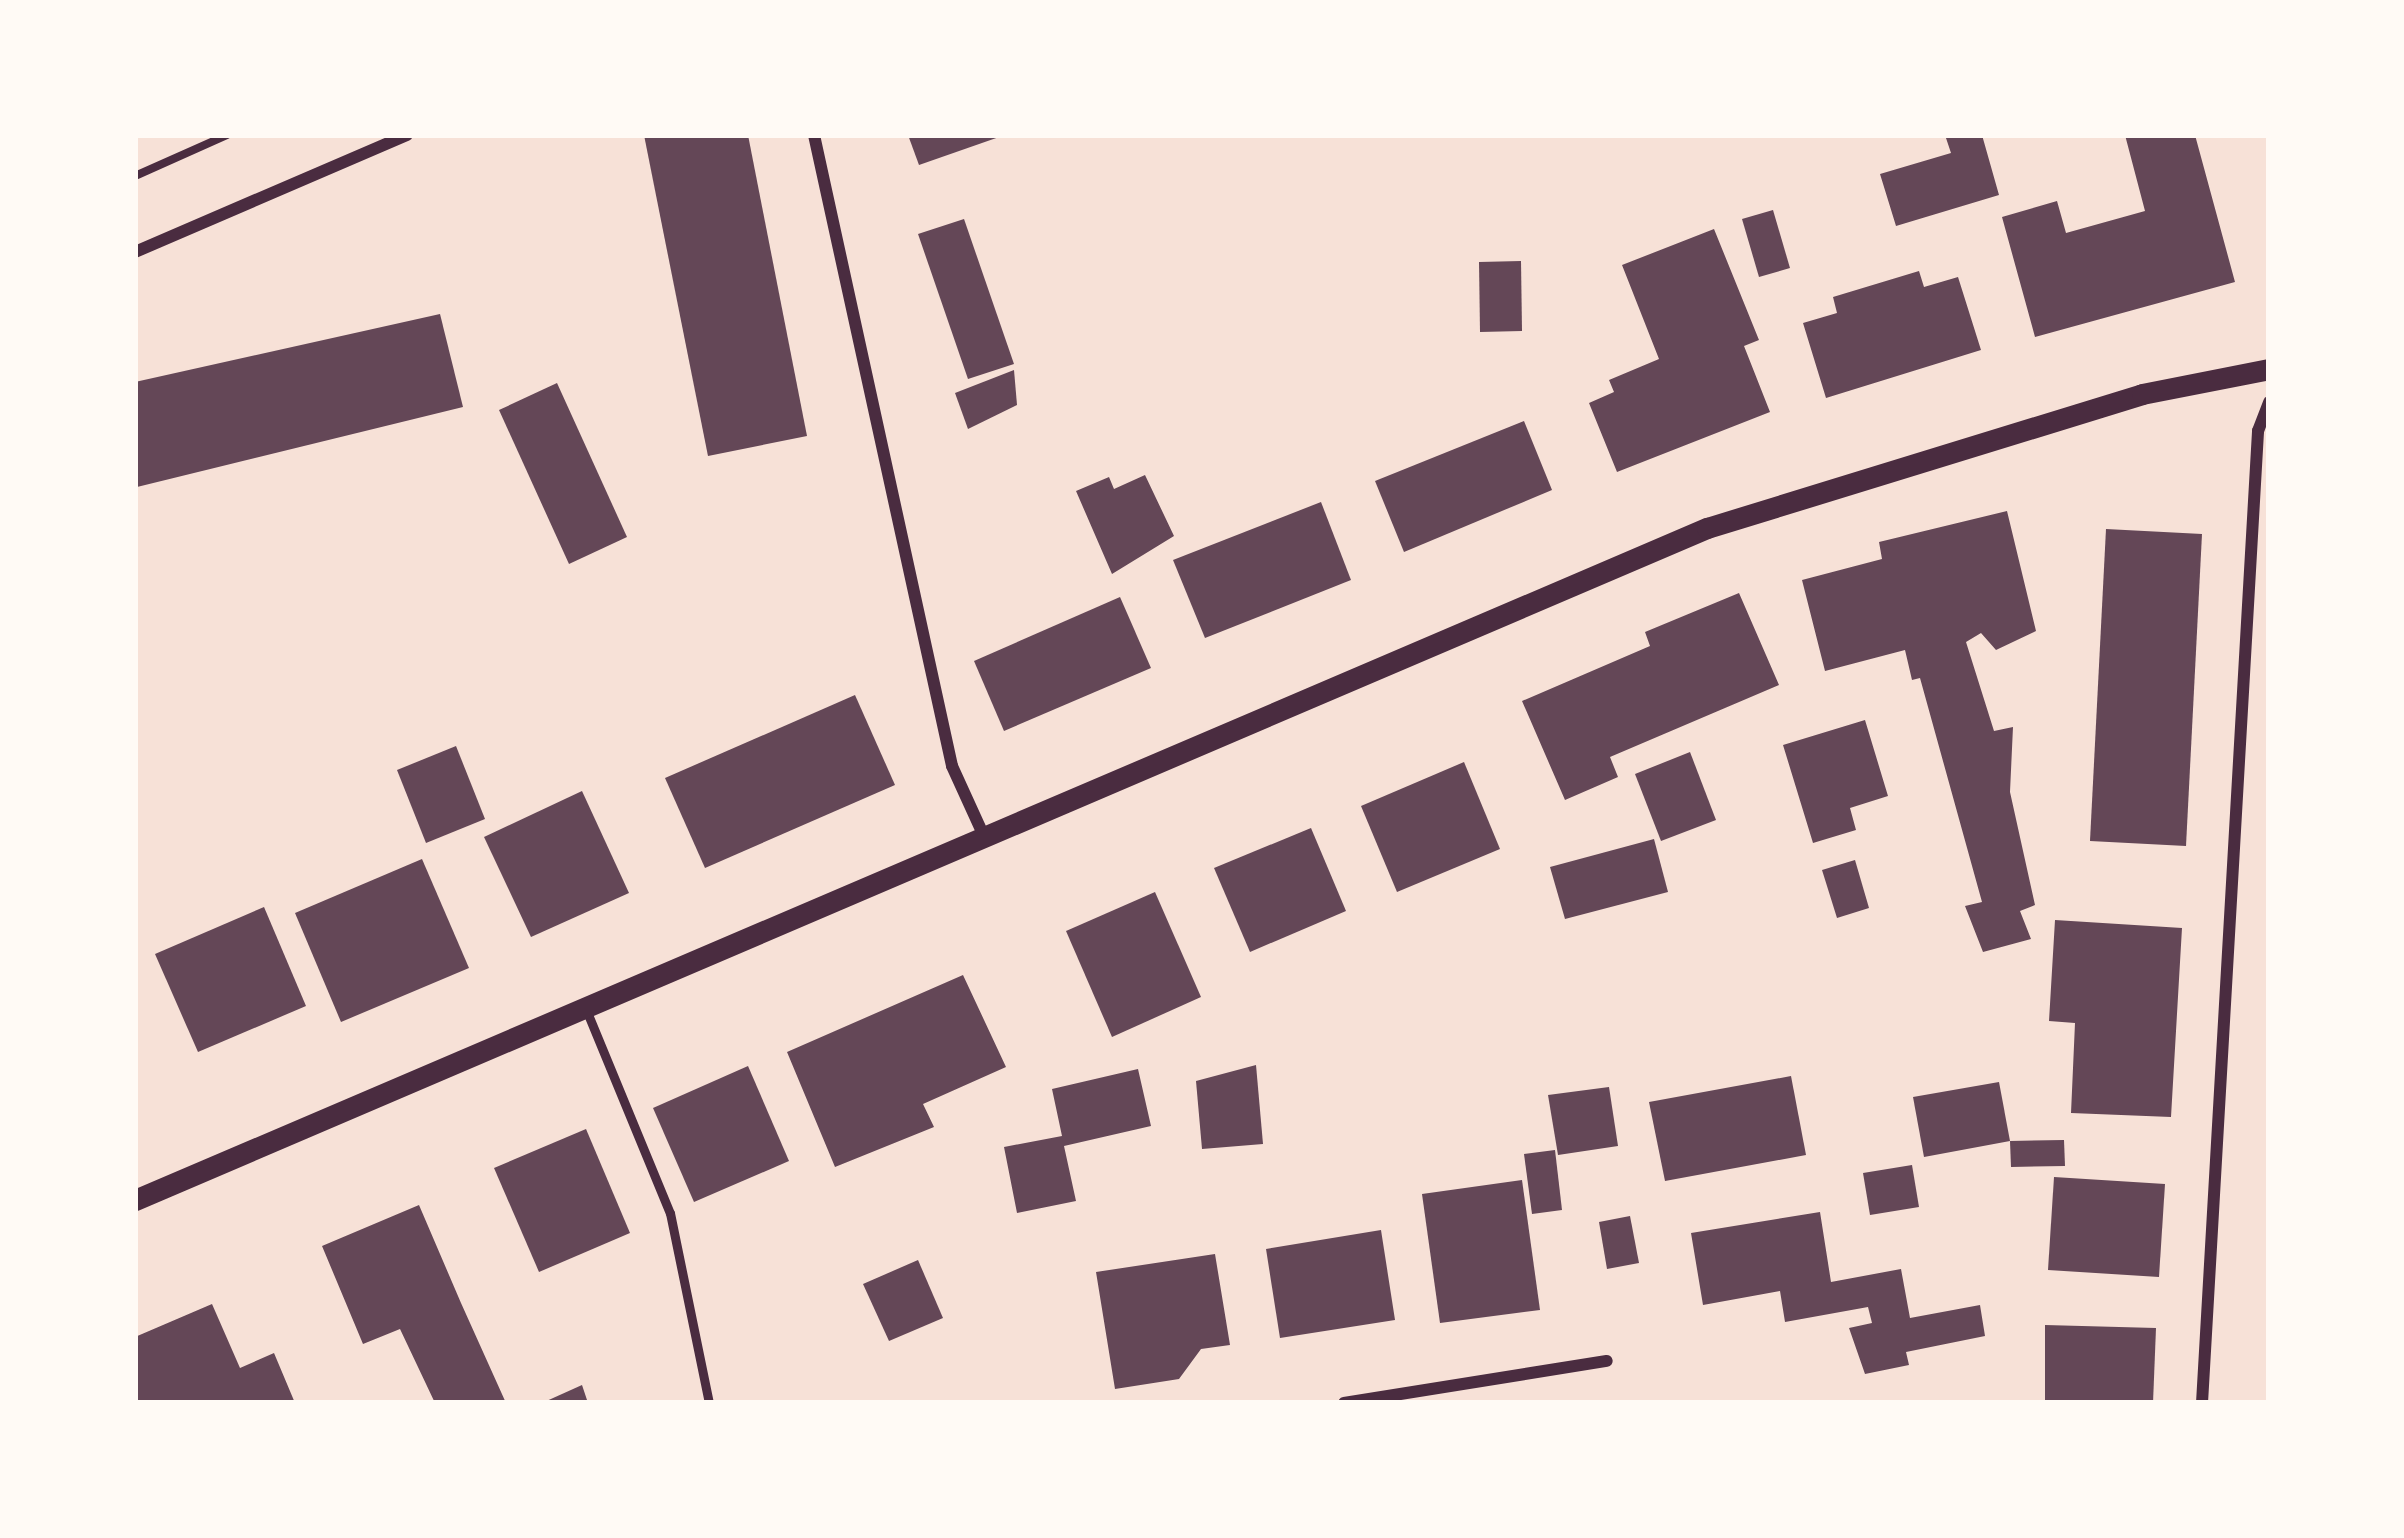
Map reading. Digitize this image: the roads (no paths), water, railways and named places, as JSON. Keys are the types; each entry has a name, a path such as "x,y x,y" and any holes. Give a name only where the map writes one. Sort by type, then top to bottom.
{"street":[{"path":"135,253 407,135"},
{"path":"814,135 952,766 982,834"},
{"path":"135,1200 982,834 1707,529 2142,394 2269,369"},
{"path":"2202,1403 2258,431 2269,402"},
{"path":"1344,1403 1607,1361"}],"lane":[{"path":"585,1007 670,1213 709,1403"}]}
